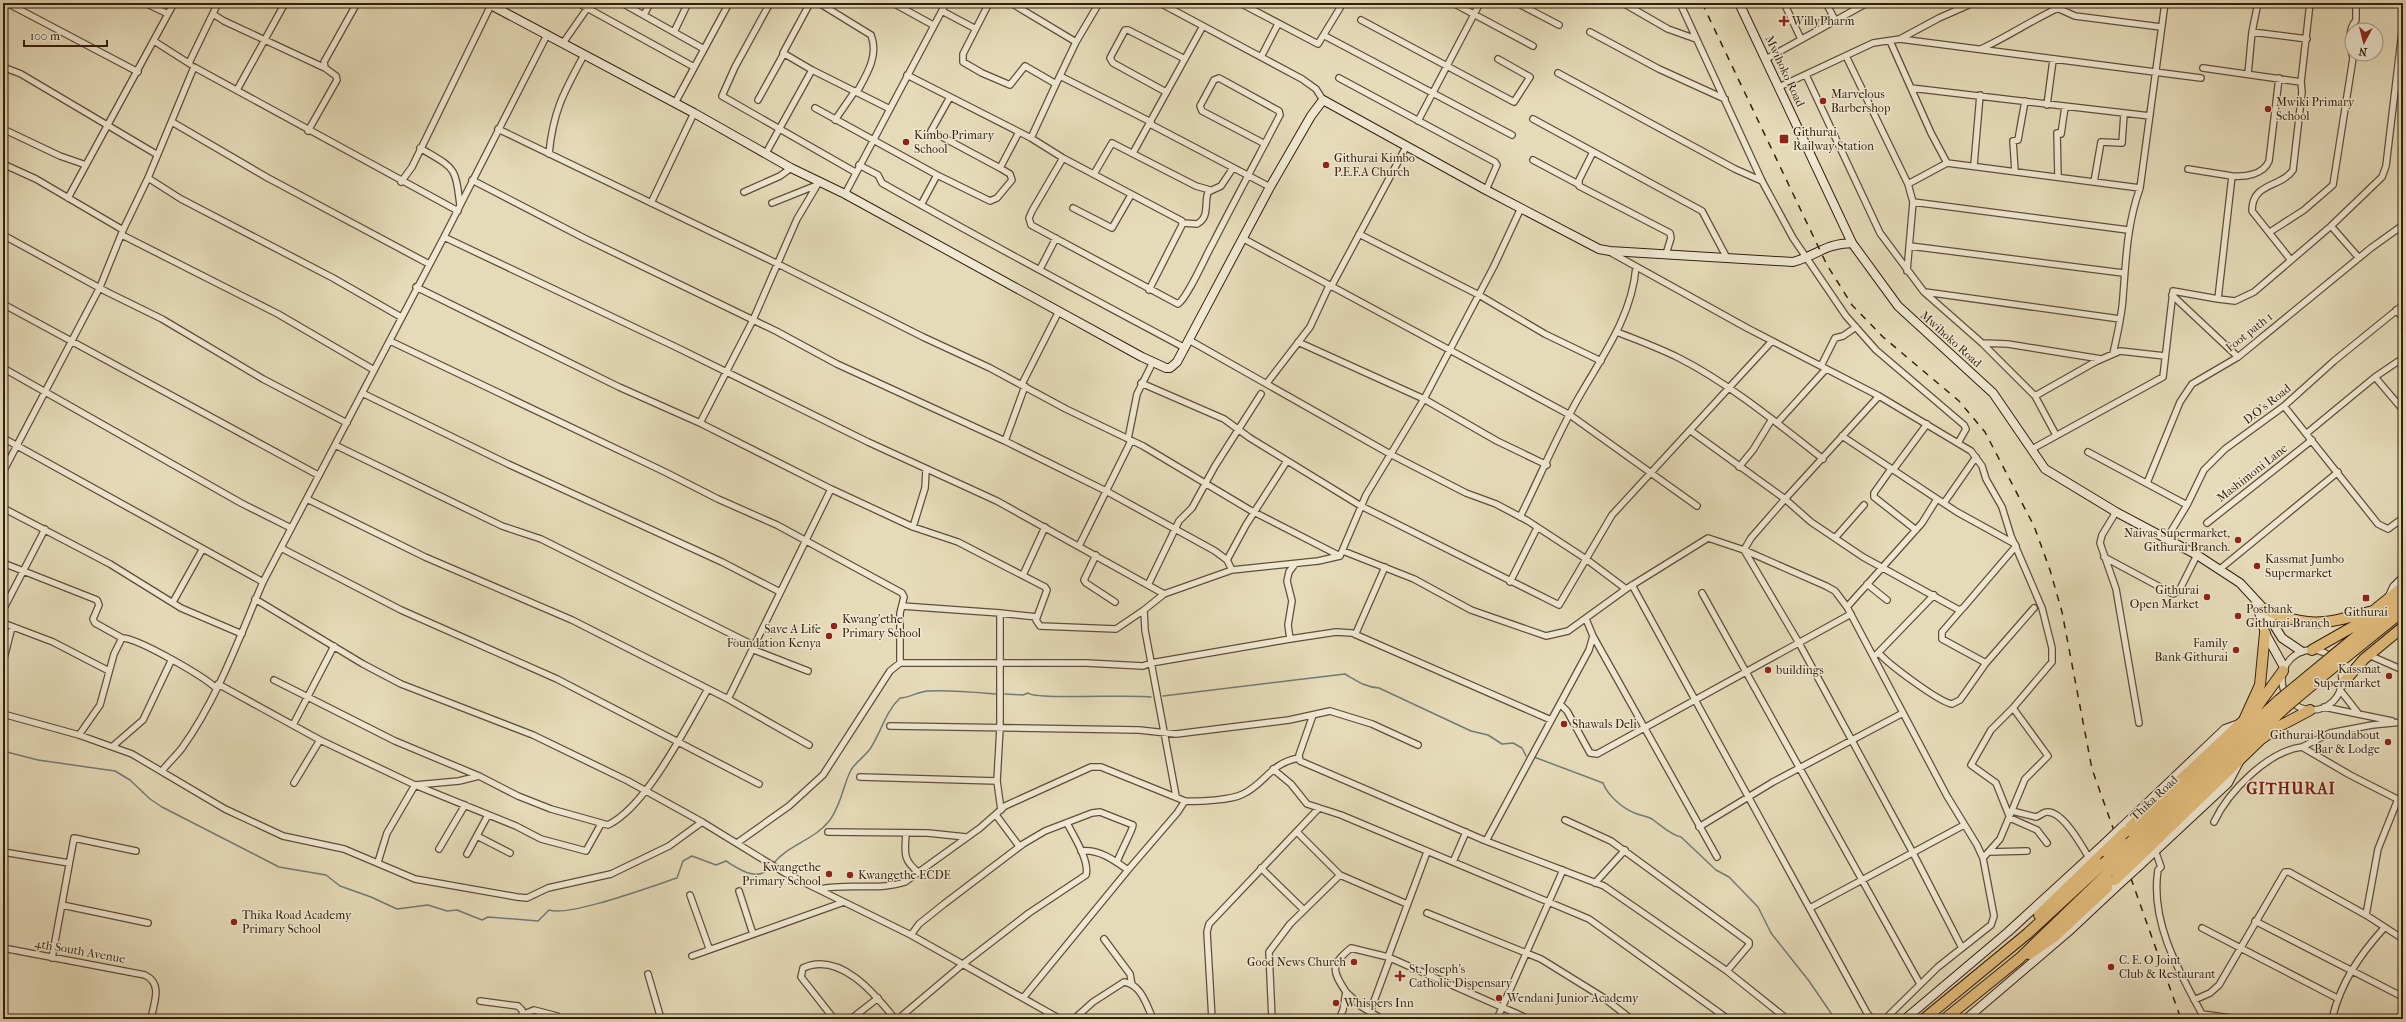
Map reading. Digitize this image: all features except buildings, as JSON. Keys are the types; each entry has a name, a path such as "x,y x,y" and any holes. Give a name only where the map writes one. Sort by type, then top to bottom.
{"highway":[{"path":"2312,650 2346,632 2403,587"},
{"name":"Thika Road","path":"1945,1019 2020,958 2133,855 2282,704 2338,657 2403,598"},
{"path":"2264,609 2282,617 2313,623 2332,622 2373,611"},
{"name":"Thika Road","path":"2338,657 2403,611"},
{"path":"2341,687 2367,657 2403,626"},
{"path":"2242,722 2261,679 2266,633"},
{"path":"2019,940 2032,921 2104,848 2258,706 2283,669"},
{"path":"2133,855 2266,735 2310,710"},
{"name":"Thika Road","path":"1924,1019 2019,940 2111,875"}],"street":[{"path":"7,3 138,72"},
{"path":"145,3 168,14"},
{"path":"68,198 138,72 174,3"},
{"path":"3,472 100,287 122,232 148,178 156,154 172,122 191,65 218,3"},
{"path":"237,90 285,3"},
{"path":"325,68 324,62 357,3"},
{"path":"578,3 589,6 694,67"},
{"path":"622,3 704,49"},
{"path":"644,15 650,3"},
{"path":"674,32 688,3"},
{"path":"675,103 729,3"},
{"path":"770,3 721,95 856,172"},
{"path":"758,100 783,55 795,28 810,3"},
{"path":"819,3 871,35 874,46 873,59 856,92 834,120"},
{"path":"893,3 933,26"},
{"path":"845,194 946,3"},
{"path":"989,3 974,28 963,54 965,64 1006,85 1012,85 1025,66 1056,84"},
{"path":"1011,3 1076,42"},
{"path":"1031,138 1076,42 1100,3"},
{"path":"1160,3 1261,57 1316,89 1322,100 1406,147 1590,245 1610,251 1793,262 1807,258 1832,244 1852,243"},
{"path":"1240,3 1315,44 1321,42 1343,3"},
{"path":"1452,3 1533,46"},
{"path":"1418,120 1480,3"},
{"path":"1517,3 1559,25"},
{"path":"1623,3 1668,29 1696,39"},
{"path":"1680,3 1762,181 1793,238 1846,316 1876,350 1964,425 1966,429 1958,443"},
{"name":"Mwihoko Road","path":"1739,3 1852,243 1898,306 1993,393 2040,463 2050,473 2116,512 2197,555 2240,582 2264,609 2282,638 2301,651"},
{"path":"1784,3 1801,39"},
{"path":"1826,3 1835,20"},
{"path":"1766,58 1868,3"},
{"path":"1900,39 1939,18 1973,3"},
{"path":"1980,49 2069,3"},
{"path":"2114,354 2120,318 2128,230 2132,210 2140,188 2165,3"},
{"path":"2248,74 2252,32 2258,3"},
{"path":"2290,259 2252,211 2252,200 2256,194 2293,170 2310,3"},
{"path":"2270,232 2304,210 2333,185 2352,58 2350,42 2352,25 2356,20 2356,3"},
{"path":"401,182 420,148 489,4 694,113 818,183 845,194 1152,362 1170,368 1177,362 1244,239 1270,187 1311,116 1322,100"},
{"path":"563,43 589,6"},
{"path":"2057,8 2075,16 2161,27"},
{"path":"942,11 974,28"},
{"path":"212,14 224,22 325,68 336,76 337,80 308,131"},
{"path":"1361,20 1514,102 1530,77 1498,59"},
{"path":"2032,449 2161,379 2173,291 2235,301 2249,295 2331,226 2380,181 2385,170 2403,23"},
{"path":"1261,57 1278,24"},
{"path":"1133,153 1151,123 1202,26"},
{"path":"1166,92 1113,64 1110,58 1112,52 1128,30 1185,59"},
{"path":"1590,32 1659,69 1725,99"},
{"path":"2252,32 2307,39"},
{"path":"162,771 182,749 217,686 242,634 263,582 318,475 390,341 416,288 459,209 472,180 547,35"},
{"path":"1325,36 1512,135"},
{"path":"1779,87 1873,44 1900,39 2052,60 2201,78"},
{"path":"1890,40 1931,133 1947,163"},
{"path":"154,41 191,65 308,131 401,182 459,209"},
{"path":"549,154 552,129 557,107 584,55"},
{"path":"783,55 890,109"},
{"path":"1846,56 1908,184 1913,202 1907,270"},
{"path":"2047,105 2052,60"},
{"path":"3,67 21,74 156,154"},
{"path":"2203,68 2301,82"},
{"path":"766,153 812,70"},
{"path":"1558,73 1735,169 1762,181"},
{"path":"908,75 1031,138 1063,158 1183,223 1197,224 1203,220 1210,190"},
{"path":"1806,75 1880,233 1924,292 1941,309 1982,343 2035,396 2056,436"},
{"path":"1060,76 1270,187"},
{"path":"1063,158 1029,218 1031,225 1150,290 1176,303 1180,303 1265,144 1280,112 1219,78 1214,80 1200,106 1202,111 1265,144"},
{"path":"1339,78 1497,163 1486,190"},
{"path":"2188,169 2245,177 2266,167 2269,161 2279,78"},
{"path":"1911,88 2150,116"},
{"path":"1974,165 1980,95"},
{"path":"815,108 872,141 936,175 990,201 997,198 1012,180 1010,174 931,131 950,97"},
{"path":"2016,171 2013,141 2018,140 2025,101"},
{"path":"2058,176 2057,133 2061,134 2065,107"},
{"path":"651,204 694,113"},
{"path":"2094,182 2101,142 2122,143 2124,114"},
{"path":"1533,119 1702,211 1727,258"},
{"path":"172,122 268,178 429,264"},
{"path":"3,129 60,156 86,165"},
{"path":"498,129 778,264 868,311 1023,385 1066,410 1130,440 1255,512 1341,554 1384,567 1426,584 1471,610 1537,635 1562,634 1586,619 1632,585 1704,539 1708,538 1744,550 1835,591 1848,607 1877,655 1903,713 1964,825 1978,845 1983,858 1992,899 1994,920 1991,925 1920,984 1885,1019"},
{"path":"1000,168 1019,132"},
{"path":"1094,174 1110,144 1115,144 1196,186 1210,190 1221,186 1234,168"},
{"path":"1267,383 1310,327 1330,286 1406,147"},
{"path":"420,148 450,166 456,177 459,209"},
{"path":"1578,184 1593,152"},
{"path":"1533,160 1578,184 1579,186 1670,233 1672,238 1666,254"},
{"path":"1908,184 1947,163 1974,165 2140,188"},
{"path":"3,164 68,198 122,232 272,310 374,370"},
{"path":"859,165 878,175 882,183 972,235 1267,383 1392,454 1466,493 1496,504 1520,517 1586,559 1626,589"},
{"path":"744,192 780,176 791,168"},
{"path":"921,205 936,175"},
{"path":"2218,299 2232,176"},
{"path":"148,178 181,200 333,278 401,317"},
{"path":"472,180 584,238 753,320 837,364 1005,441 1106,491 1227,560 1232,570"},
{"path":"772,203 818,183"},
{"path":"700,423 753,320 797,219 818,183"},
{"path":"1073,208 1112,228 1131,195"},
{"path":"1913,202 2128,230"},
{"path":"1341,554 1361,506 1424,399 1479,295 1521,208"},
{"path":"1150,290 1183,223"},
{"name":"Foot path 1","path":"2147,484 2185,392 2192,384 2238,356 2359,258 2403,225"},
{"path":"2331,226 2359,258"},
{"path":"1359,234 1479,295 1545,334 1601,361"},
{"path":"3,235 162,319 263,379 347,423"},
{"path":"444,237 727,372 926,470 996,501 1164,594"},
{"path":"1040,269 1056,238"},
{"path":"1244,239 1330,286 1450,348 1570,414 1697,506"},
{"path":"1910,246 2123,273"},
{"path":"1610,251 1636,267 1772,341 1879,396 1971,451 1976,457 2002,507 2042,608 2053,653 2052,662 2013,708 1991,730 1971,763 1972,767 1996,784 2010,818 2037,830 2047,843"},
{"path":"1520,517 1547,465 1570,414 1617,332 1632,292 1636,267"},
{"path":"416,288 619,386 700,423 831,489 913,526 942,535 1023,575 1047,590 1037,617 1037,625 1048,628 1116,629 1164,594 1232,570 1295,564 1341,554"},
{"path":"1924,292 2120,318"},
{"path":"2172,295 2238,356"},
{"path":"3,304 318,475"},
{"name":"D.O's Road","path":"2167,538 2187,505 2204,470 2225,449 2284,406 2334,360 2403,305"},
{"path":"2396,310 2403,318"},
{"path":"1005,441 1023,385 1059,311"},
{"path":"1738,467 1775,421 1823,367 1835,338 1843,336 1856,327"},
{"path":"1617,332 1678,357 1729,389 1775,421 1823,459"},
{"path":"390,341 805,540 902,594 904,597 899,638 900,663"},
{"path":"1141,383 1224,419 1237,430 1361,506 1510,582 1559,605 1612,515 1691,431 1772,341"},
{"path":"1298,342 1424,399 1497,441 1547,465"},
{"path":"1982,343 2008,344 2102,359"},
{"path":"2035,396 2102,359 2120,351 2165,356"},
{"path":"2307,433 2375,378 2403,358"},
{"path":"1079,546 1130,440 1135,404 1141,383 1152,362"},
{"path":"3,368 241,503 291,528"},
{"path":"2375,378 2403,410"},
{"path":"362,393 508,464 722,562 780,592"},
{"path":"1148,585 1179,521 1192,508 1205,482 1261,394"},
{"path":"1744,550 1751,538 1879,396"},
{"path":"2284,406 2383,528 2388,529 2403,518"},
{"path":"1916,530 1874,497 1874,493 1927,424"},
{"path":"1691,431 1835,538 1881,567 1961,610"},
{"path":"1842,436 1937,499 2016,545"},
{"path":"3,438 79,479 202,550 263,582"},
{"name":"Mashimoni Lane","path":"2207,523 2312,440"},
{"path":"334,445 496,524 541,539 754,648 808,671"},
{"path":"2088,452 2187,505"},
{"path":"1944,503 1976,457"},
{"path":"1227,560 1287,461"},
{"path":"913,526 925,488 926,470"},
{"path":"2220,569 2338,472"},
{"path":"728,700 831,489"},
{"path":"307,498 425,558 572,620 708,689 809,745"},
{"path":"1848,607 1881,567 1916,530 1937,499"},
{"path":"1835,538 1864,505"},
{"path":"3,508 110,564 197,616 242,634"},
{"path":"2116,512 2102,535 2100,543 2116,589 2139,723"},
{"path":"1023,575 1044,528"},
{"path":"1510,582 1538,528"},
{"path":"3,610 44,529"},
{"path":"1986,663 1942,639 1942,632 2016,545"},
{"path":"281,548 401,610 557,679 759,784"},
{"path":"173,602 202,550"},
{"path":"1744,550 1799,643 1913,853 1962,948"},
{"path":"1096,555 1084,580 1086,583 1115,602"},
{"path":"2104,557 2173,594 2179,591 2197,555"},
{"path":"3,563 97,600 99,605 93,620 96,624 122,638 172,660 217,686 320,740 415,785 488,814 541,839 583,852 588,849 601,824"},
{"path":"1290,639 1288,625 1292,601 1286,581 1289,572 1295,564"},
{"path":"1356,634 1384,567"},
{"path":"2388,598 2394,587 2403,578"},
{"path":"1867,584 1887,600"},
{"path":"1632,585 1867,1013 1872,1019"},
{"path":"1702,593 1920,984"},
{"path":"1877,655 1934,595"},
{"name":"Mwihoko Road","path":"2254,597 2266,633 2283,669"},
{"path":"256,599 363,664 401,684 533,735 647,791 702,822 785,873 911,935 1060,1019"},
{"path":"902,606 1037,617"},
{"path":"1877,655 1943,701 1952,704 1960,700 1986,663 2034,608"},
{"path":"1144,610 1145,630 1166,735 1176,796"},
{"path":"1000,613 1001,663 998,781 1002,810"},
{"path":"1560,704 1567,712 1593,755 1851,614"},
{"path":"1586,619 1593,636 1717,857"},
{"path":"3,622 53,642 109,671"},
{"path":"3,662 12,626"},
{"path":"737,843 789,806 823,775 890,671 900,663 1086,663 1134,666 1336,632 1356,634 1551,720"},
{"path":"2367,657 2403,632"},
{"path":"1486,841 1589,650 1593,636"},
{"path":"79,735 100,705 109,671 119,641 122,638"},
{"path":"293,725 334,646"},
{"path":"2312,650 2326,654 2337,664 2341,673 2341,687 2331,703 2324,707 2310,710 2299,707 2290,701 2284,692 2282,682 2283,669 2291,658 2301,651 2312,650"},
{"path":"2367,657 2403,670"},
{"path":"113,746 143,720 172,660"},
{"path":"274,680 395,742 479,776 518,796 551,809 608,825 635,805 647,791 708,689"},
{"path":"2341,687 2358,714"},
{"path":"2324,707 2378,719 2403,722"},
{"path":"1983,858 2000,839 2025,779 2048,756 2013,708"},
{"path":"890,726 1139,730 1166,735 1313,715 1325,711 1336,711 1372,724 1418,745"},
{"path":"1699,827 1799,767 1903,713"},
{"path":"3,714 113,746 162,771 225,809 284,836 333,846 378,862 415,879 527,898 548,888 620,870 669,846 702,822"},
{"path":"1299,758 1313,715"},
{"path":"2214,822 2229,796 2271,759 2284,750 2302,747 2330,733 2372,725 2403,722"},
{"path":"294,783 320,740"},
{"path":"2302,747 2350,775 2400,801 2378,849 2366,915"},
{"path":"820,889 834,886 899,884 919,873 1012,802 1082,770 1096,766 1176,796 1185,801 1243,794 1283,762 1299,758"},
{"path":"1299,758 1306,765 1486,841 1564,870 1613,892 1727,971 1787,1019"},
{"name":"Thika Road","path":"1966,1019 2068,932 2111,875 2133,855 2155,850 2228,783 2240,760"},
{"path":"1273,769 1295,789 1302,800 1550,902 1596,923 1728,1019"},
{"path":"415,785 459,781 479,776"},
{"path":"860,777 998,781"},
{"path":"378,862 387,833 415,785"},
{"path":"1023,998 1177,813 1185,801"},
{"path":"439,849 465,805"},
{"path":"1212,1019 1207,932 1209,924 1319,808"},
{"path":"2012,811 2036,817 2045,812 2051,812 2074,832 2089,858"},
{"path":"911,935 929,916 1019,846 1045,831 1067,823 1100,812 1133,825 1133,829 1122,846 1117,862"},
{"path":"468,854 488,814"},
{"path":"996,815 1019,846"},
{"path":"1564,820 1599,835 1625,850 1749,942 1749,945 1727,971"},
{"path":"898,1019 963,964 1059,891 1086,875 1087,869 1081,851 1067,823"},
{"path":"1810,908 1964,825"},
{"path":"828,832 906,833 966,837"},
{"path":"1297,832 1340,875 1407,904"},
{"path":"1453,862 1466,832"},
{"path":"906,833 905,857 908,863 919,873"},
{"path":"477,836 510,854"},
{"path":"52,958 74,838 136,851"},
{"path":"1905,1019 2008,932 2089,858 2104,848"},
{"path":"1595,883 1625,850"},
{"path":"2155,850 2161,867 2158,870 2156,881 2157,910 2175,960 2194,1000 2203,1016 2238,1019"},
{"path":"1081,851 1095,851 1117,862 1128,870"},
{"path":"1989,852 2027,851"},
{"path":"3,852 69,863"},
{"path":"1370,1012 1407,904 1427,852"},
{"path":"1261,868 1304,910"},
{"path":"1497,1019 1564,870"},
{"path":"2194,1000 2215,990 2282,874 2287,871 2366,915 2403,939"},
{"path":"1272,1019 1269,952 1304,910 1340,875"},
{"path":"739,891 753,934"},
{"path":"690,894 709,948"},
{"path":"692,956 709,948 844,902"},
{"path":"62,905 148,923"},
{"path":"1427,913 1526,952 1578,981 1631,1019"},
{"path":"2254,921 2403,998"},
{"path":"2202,928 2337,998"},
{"path":"2332,1019 2337,998 2350,970 2364,950 2384,928"},
{"path":"1104,939 1130,974 1132,985"},
{"name":"4th South Avenue","path":"3,948 145,975 152,978 157,990 151,1019"},
{"path":"1382,1019 1370,1012 1346,992 1334,975 1336,963 1346,951 1351,948 1389,957 1503,1006 1529,1019"},
{"path":"834,1019 801,977 803,968 817,964 835,966 868,988 895,1019"},
{"path":"648,974 661,1019"},
{"path":"1074,1019 1110,990 1124,982 1132,985 1141,993 1153,1019"},
{"path":"1339,1019 1345,1005 1346,992"},
{"path":"851,1019 878,998"},
{"path":"480,1001 518,1006 523,1017 534,1010 557,1016"}],"waterway":[{"path":"1163,696 1345,674 1361,683 1379,688 1471,731 1488,735 1502,744 1513,743 1522,748 1526,756"},
{"path":"773,864 786,852 817,833 830,820 840,801 851,770 870,749 887,716 900,698 927,691 996,694"},
{"path":"1005,694 1023,695 1028,693 1035,695 1065,697 1151,697"},
{"path":"3,751 38,760 115,771 130,780 150,799 162,807 279,867 326,875 340,886 371,897 397,909 428,905 447,911 457,910 482,920 488,917 538,921 549,910 560,911 592,905 612,900 677,878 683,861 692,856 716,865 726,861 742,871 754,874 765,872 770,867"},
{"path":"1534,757 1603,783 1608,793 1621,805 1632,812 1650,818 1669,832 1681,837 1716,870 1729,877 1758,907 1771,933 1809,981 1835,1019"}],"railway":[{"path":"1702,3 1827,265 1852,305 1883,337 1959,401 1985,432 2034,526 2050,570 2062,612 2092,769 2181,1019"}],"place":[{"name":"WillyPharm","path":"1784,21"},
{"name":"Marvelous Barbershop","path":"1823,101"},
{"name":"Mwiki Primary School","path":"2268,109"},
{"name":"Githurai Railway Station","path":"1784,139"},
{"name":"Kimbo Primary School","path":"906,142"},
{"name":"Githurai Kimbo P.E.F.A Church","path":"1326,165"},
{"name":"Naivas Supermarket, Githurai Branch.","path":"2238,540"},
{"name":"Kassmat Jumbo Supermarket","path":"2257,566"},
{"name":"Githurai Open Market","path":"2207,597"},
{"name":"Githurai","path":"2366,598"},
{"name":"Postbank Githurai Branch","path":"2238,616"},
{"name":"Kwang'ethe Primary School","path":"834,626"},
{"name":"Save A Life Foundation Kenya","path":"829,636"},
{"name":"Family Bank-Githurai","path":"2236,650"},
{"name":"buildings","path":"1768,670"},
{"name":"Kassmat Supermarket","path":"2389,676"},
{"name":"Shawals Deli","path":"1564,724"},
{"name":"Githurai Roundabout Bar & Lodge","path":"2388,742"},
{"name":"Kwangethe Primary School","path":"829,874"},
{"name":"Kwangethe ECDE","path":"850,875"},
{"name":"Thika Road Academy Primary School","path":"234,922"},
{"name":"Good News Church","path":"1354,962"},
{"name":"C. E. O Joint Club & Restaurant","path":"2111,967"},
{"name":"St. Joseph's Catholic Dispensary","path":"1400,976"},
{"name":"Wendani Junior Academy","path":"1499,998"},
{"name":"Whispers Inn","path":"1336,1003"}],"district":[{"name":"GITHURAI","path":"2291,788"}]}
